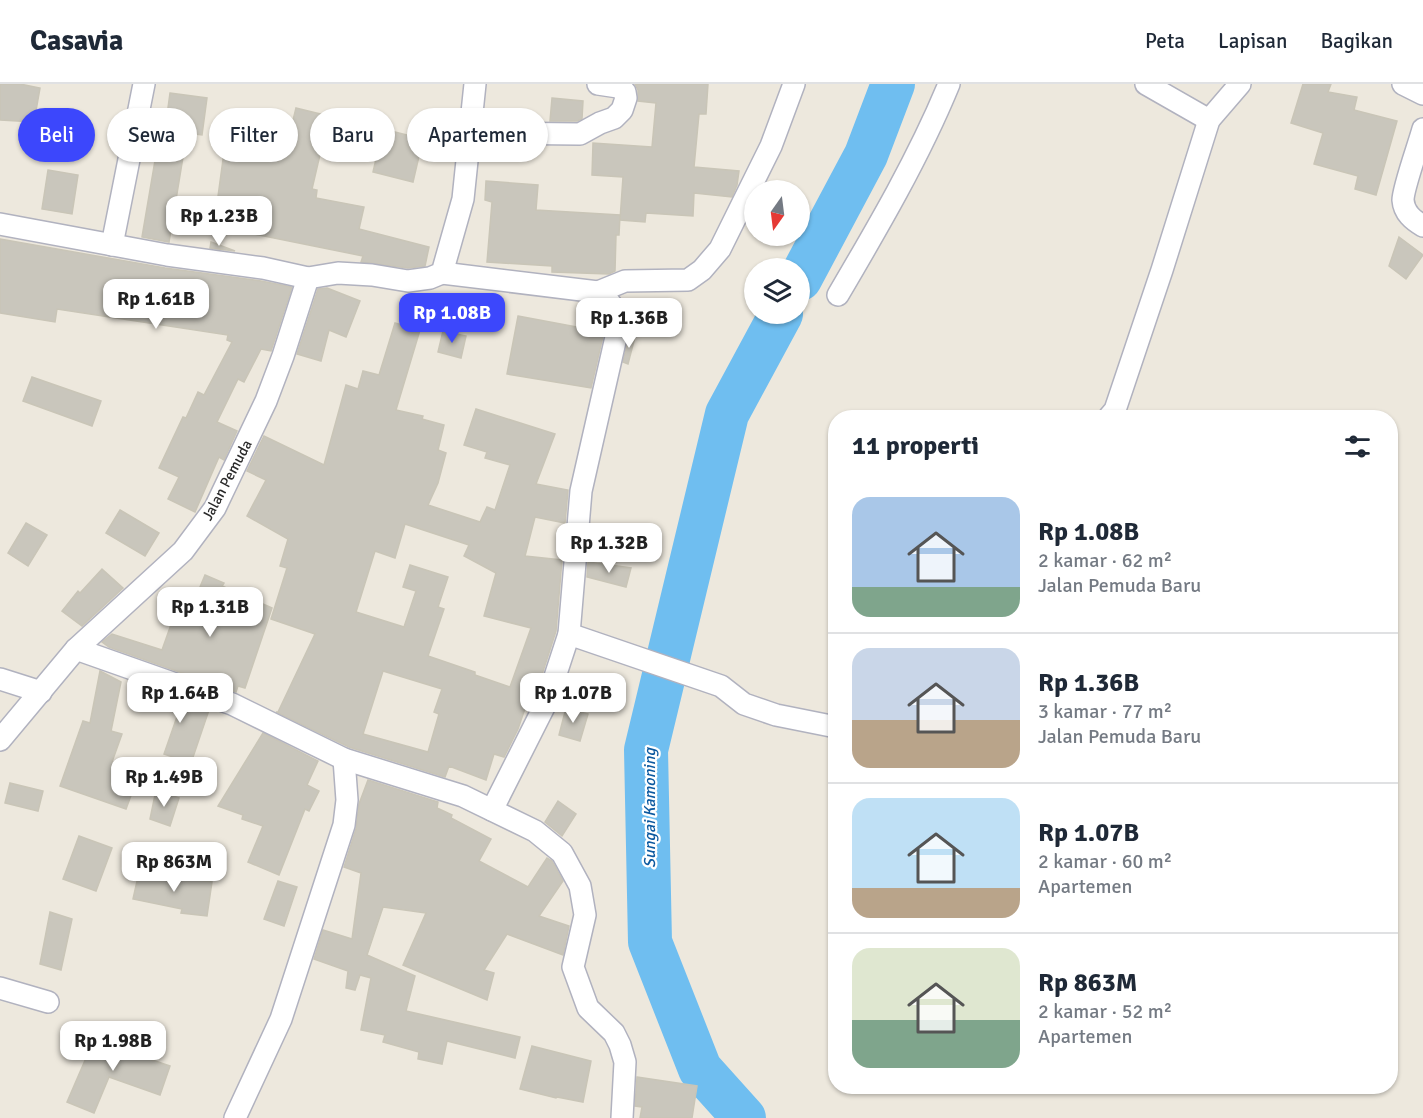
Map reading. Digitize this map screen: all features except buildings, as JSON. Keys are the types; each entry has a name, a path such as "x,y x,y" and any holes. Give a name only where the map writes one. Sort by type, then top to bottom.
{"street":[{"path":"112,245 144,84"},
{"path":"473,108 475,84"},
{"path":"548,134 580,134 614,118 622,111 626,99 625,92 618,87 598,84"},
{"path":"0,224 112,245 263,268 308,278 338,273 408,280 430,278 442,273 598,292 625,281 688,279 702,270 720,249 771,146 794,84"},
{"path":"838,295 924,139 950,84"},
{"path":"1146,84 1209,120"},
{"path":"1115,410 1209,120 1240,84"},
{"path":"1423,129 1403,199 1407,213 1423,226"},
{"path":"442,273 463,199 467,162"},
{"name":"Jalan Pemuda","path":"0,740 76,649 183,551 215,508 266,401 308,278"},
{"path":"492,810 548,701 569,634 581,491 618,320 613,303 598,292"},
{"path":"569,634 721,686 744,704 776,715 828,725"},
{"path":"76,649 232,704 344,759 463,796 534,831 562,853 580,886 585,915 573,967 588,1008 614,1033 625,1062 622,1118"},
{"path":"0,679 41,692"},
{"path":"236,1118 281,1019 344,825 347,800 344,759"},
{"path":"0,988 48,1002"}],"waterway":[{"name":"Sungai Kamoning","path":"810,260 866,155 893,84"},
{"name":"Sungai Kamoning","path":"744,1118 700,1069 650,942 646,750 727,414 776,324"}]}
